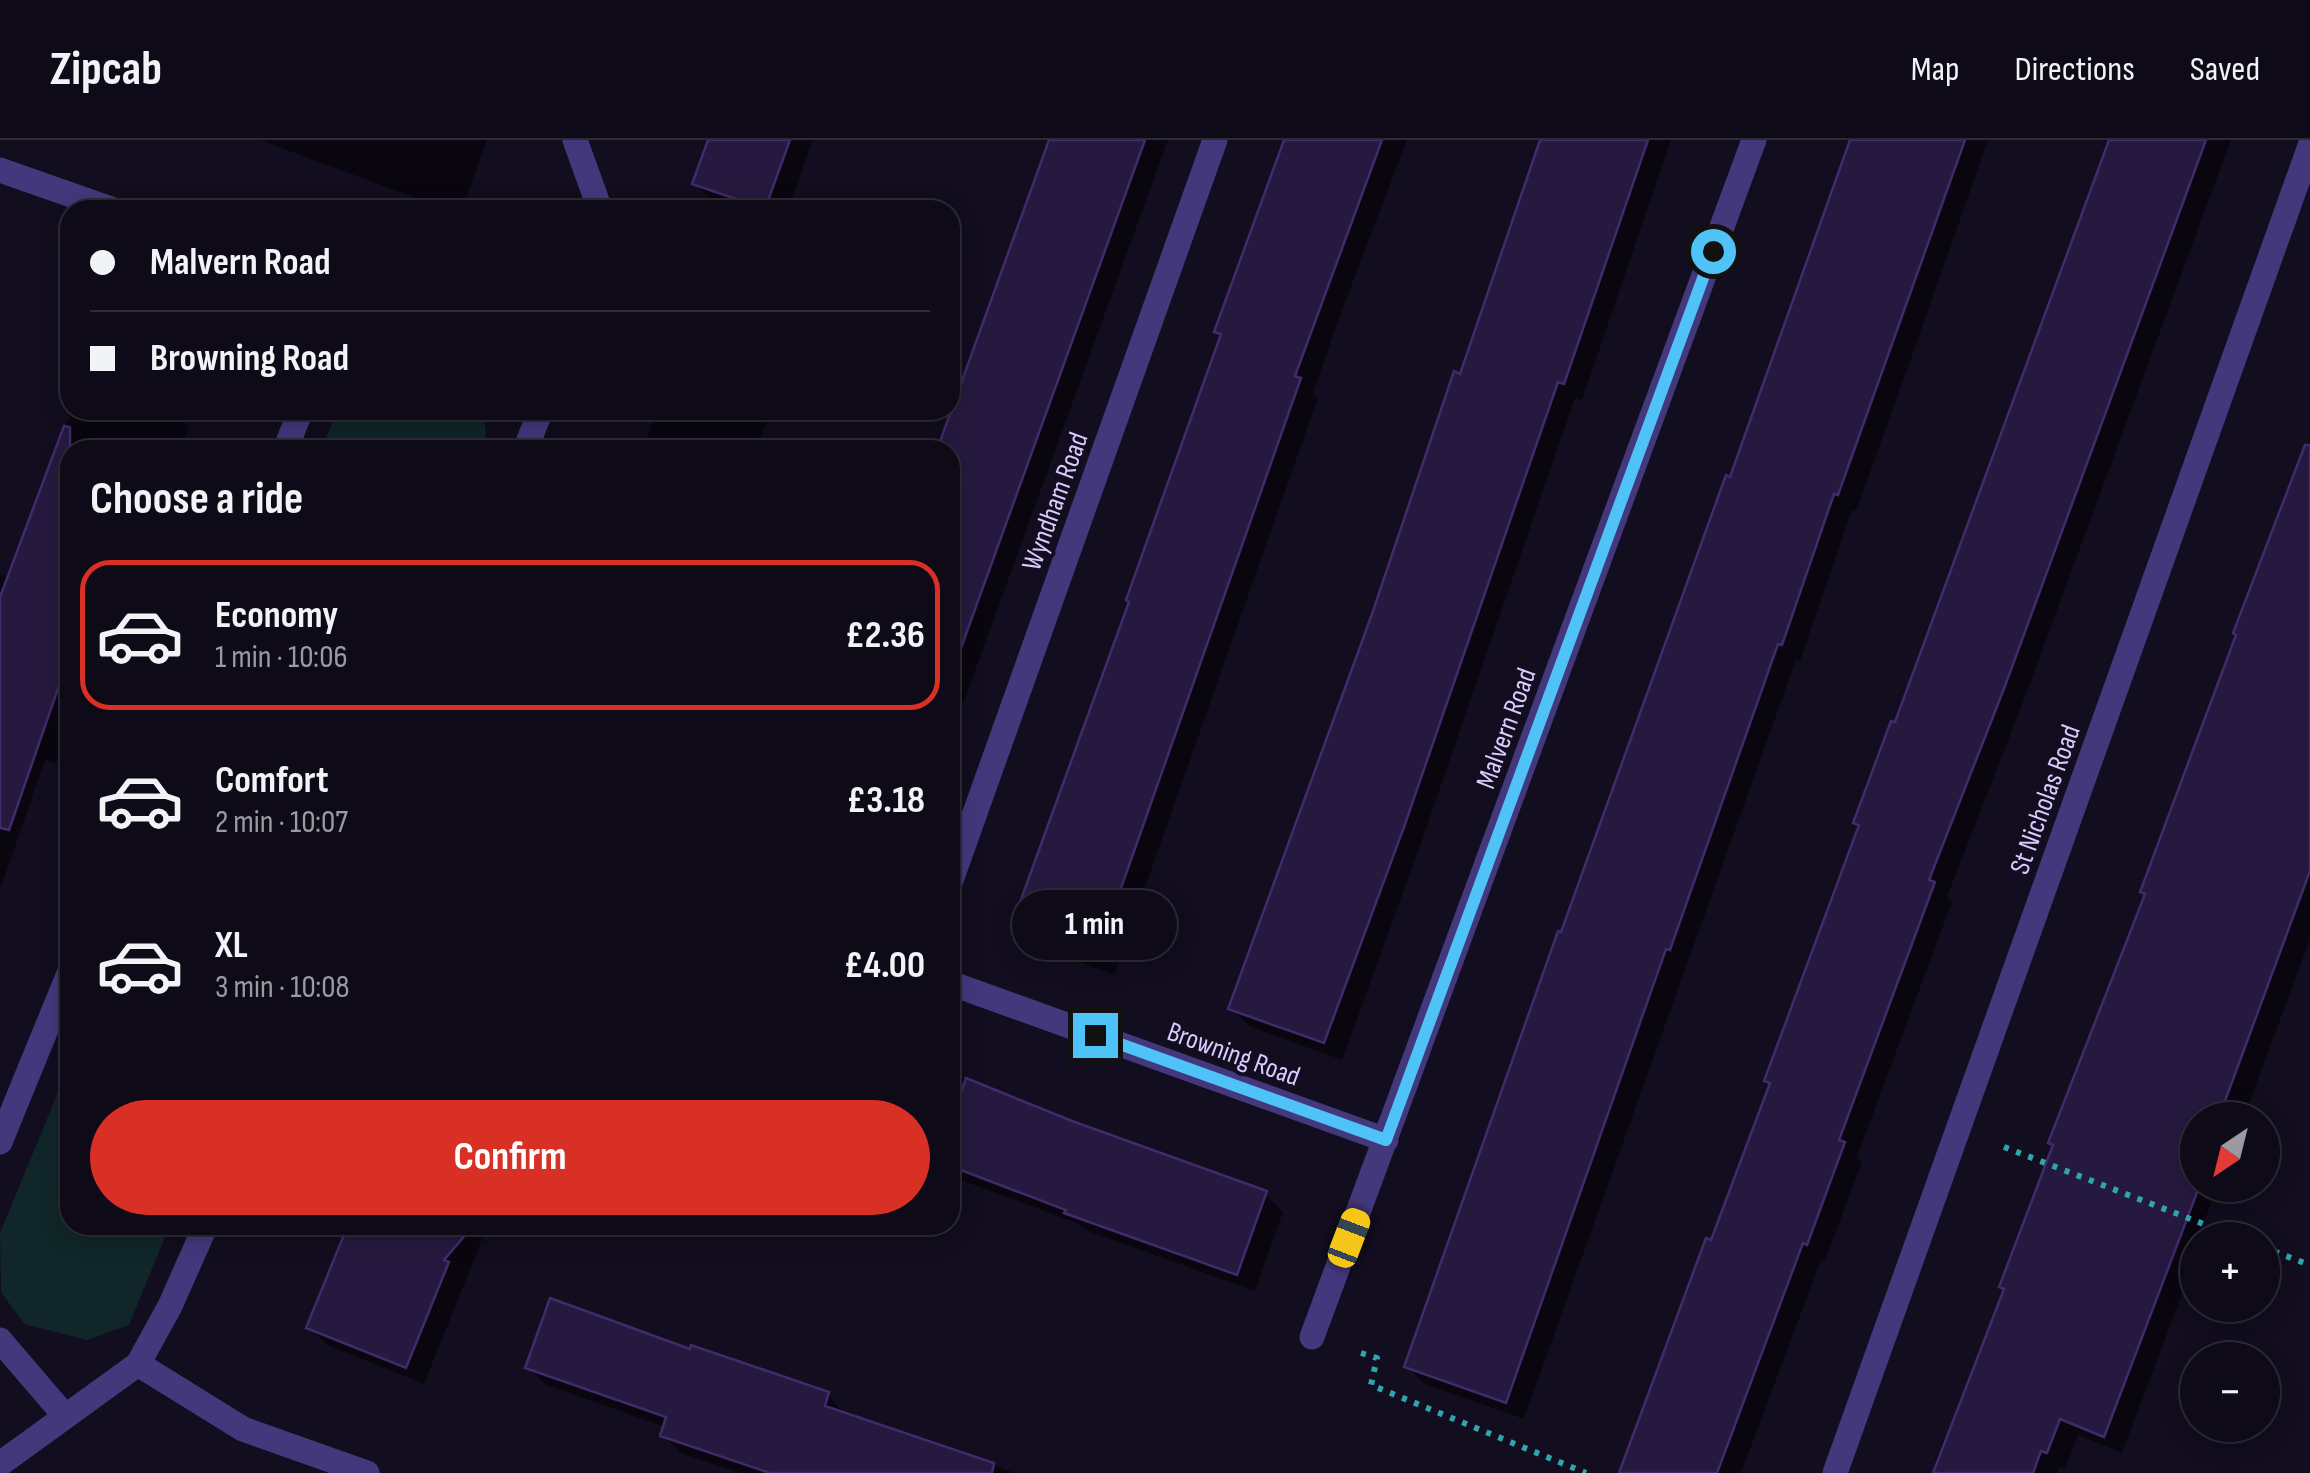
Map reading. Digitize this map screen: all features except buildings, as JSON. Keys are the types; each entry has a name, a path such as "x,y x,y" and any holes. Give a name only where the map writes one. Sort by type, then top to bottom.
{"street":[{"path":"575,140 597,200"},
{"name":"Wyndham Road","path":"960,855 1215,140"},
{"name":"Malvern Road","path":"1312,1337 1754,140"},
{"name":"St Nicholas Road","path":"1835,1473 2310,146"},
{"path":"0,170 86,200"},
{"name":"Browning Road","path":"960,986 1386,1140"},
{"path":"0,1142 60,995"},
{"path":"0,1464 138,1364 170,1306 202,1235"},
{"path":"0,1340 65,1416"},
{"path":"138,1364 243,1429 367,1473"}],"path":[{"path":"1958,1128 2199,1222"},
{"path":"2280,1254 2310,1265"},
{"path":"1312,1337 1377,1358 1371,1385 1586,1473"}],"green space":[{"path":"334,420 484,420 486,440 325,440"},
{"path":"60,1087 60,1235 166,1235 129,1325 87,1340 24,1324 1,1292 0,1233"}],"route":[{"path":"1095,1035 1386,1140 1713,251"}]}
